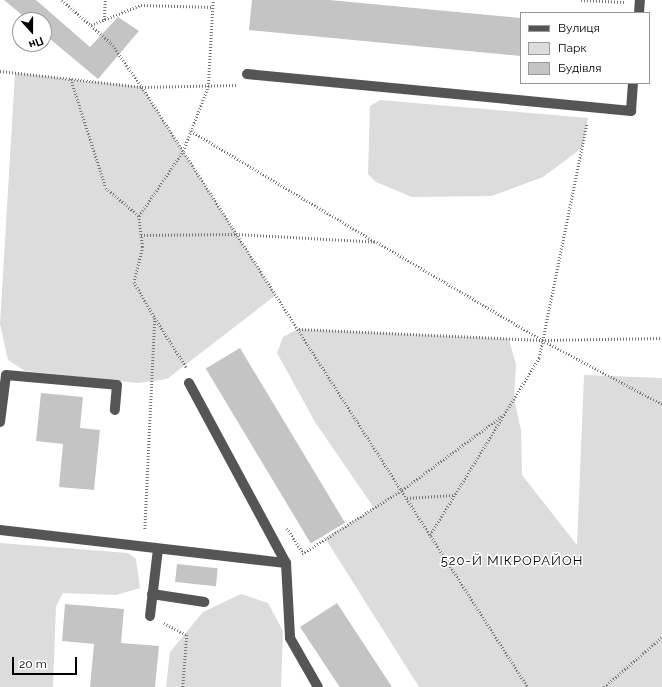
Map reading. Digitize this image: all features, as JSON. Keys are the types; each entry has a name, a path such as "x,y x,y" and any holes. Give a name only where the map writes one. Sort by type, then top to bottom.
{"lane":[{"path":"247,74 631,111 633,84"},
{"path":"0,422 6,375 117,385 115,410"},
{"path":"189,382 286,564 290,638 318,687"},
{"path":"0,530 286,564"},
{"path":"150,616 158,549"},
{"path":"152,594 204,602"}],"path":[{"path":"62,0 112,43 142,87 528,687"},
{"path":"104,20 105,0"},
{"path":"139,216 183,151 208,86 213,0"},
{"path":"581,0 640,5"},
{"path":"91,25 141,5 213,7"},
{"path":"0,71 142,87 234,87"},
{"path":"71,79 106,188 139,216 143,247 134,282 155,318 144,547"},
{"path":"430,535 539,358 590,107"},
{"path":"191,130 542,340 662,404"},
{"path":"142,236 236,234 376,242"},
{"path":"298,329 542,340 662,338"},
{"path":"286,564 402,490 504,415"},
{"path":"407,498 454,495"},
{"path":"150,616 187,635 183,687"},
{"path":"604,687 662,637"}],"green space":[{"path":"15,73 142,87 276,295 167,379 138,383 25,371 8,360 0,324"},
{"path":"380,100 588,118 582,148 543,177 492,196 412,197 376,182 368,174 370,106"},
{"path":"298,329 509,339 516,365 514,398 521,430 522,475 577,545 584,375 662,378 662,687 419,687 325,538 374,508 315,422 277,353 283,337"},
{"path":"0,543 128,553 136,559 140,588 116,595 63,593 56,606 53,687 0,687"},
{"path":"241,594 268,603 283,631 281,687 166,687 170,652 203,612"}],"building":[{"path":"4,0 36,0 50,12 18,12"},
{"path":"252,0 329,0 520,18 520,56 249,30"},
{"path":"52,14 90,47 118,17 139,31 98,79 52,41"},
{"path":"240,348 345,523 311,543 206,369"},
{"path":"41,393 83,397 80,428 100,430 94,490 59,487 63,444 36,441"},
{"path":"177,564 218,568 216,586 175,582"},
{"path":"337,603 392,687 340,687 300,627"},
{"path":"65,604 124,609 121,643 159,646 155,687 90,687 94,644 62,641"}],"district":[{"name":"520-Й МІКРОРАЙОН","path":"512,561"}]}
